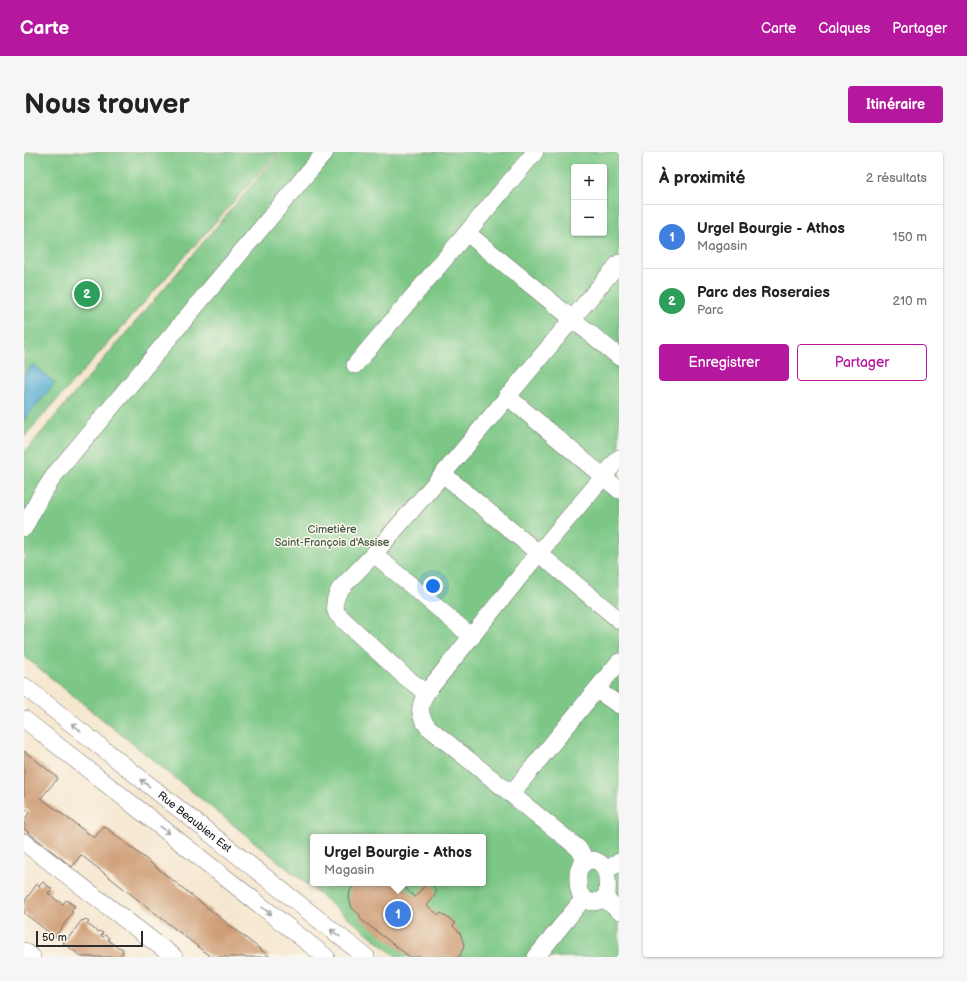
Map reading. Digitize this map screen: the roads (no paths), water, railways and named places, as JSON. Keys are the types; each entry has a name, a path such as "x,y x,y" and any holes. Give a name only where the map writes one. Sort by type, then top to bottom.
{"street":[{"path":"24,528 40,497 56,473 326,152"},
{"path":"356,365 535,152"},
{"path":"467,233 619,357"},
{"path":"426,693 403,675 337,614 335,608 336,596 340,589 374,554 442,474 619,263"},
{"path":"507,396 619,490"},
{"path":"587,861 578,848 428,727 422,720 420,712 421,703 426,693 538,554 619,458"},
{"path":"442,474 619,620"},
{"path":"374,554 472,637"},
{"path":"511,794 619,662"},
{"name":"Rue Beaubien Est","path":"24,686 366,957"},
{"path":"596,690 619,705"},
{"path":"24,719 326,957"},
{"path":"90,771 106,752"},
{"path":"24,842 174,957"},
{"path":"594,860 612,865 604,898 592,902 584,898 579,890 578,872 583,863 594,860"},
{"path":"536,957 584,898"},
{"path":"604,898 619,911"},
{"path":"24,951 32,957"}],"water":[{"path":"33,364 55,383 24,420 24,375"}],"place":[{"name":"Parc des Roseraies","path":"87,294"},
{"name":"Urgel Bourgie - Athos","path":"398,914"}],"park label":[{"name":"Cimetière Saint-François d'Assise","path":"332,535"}]}
